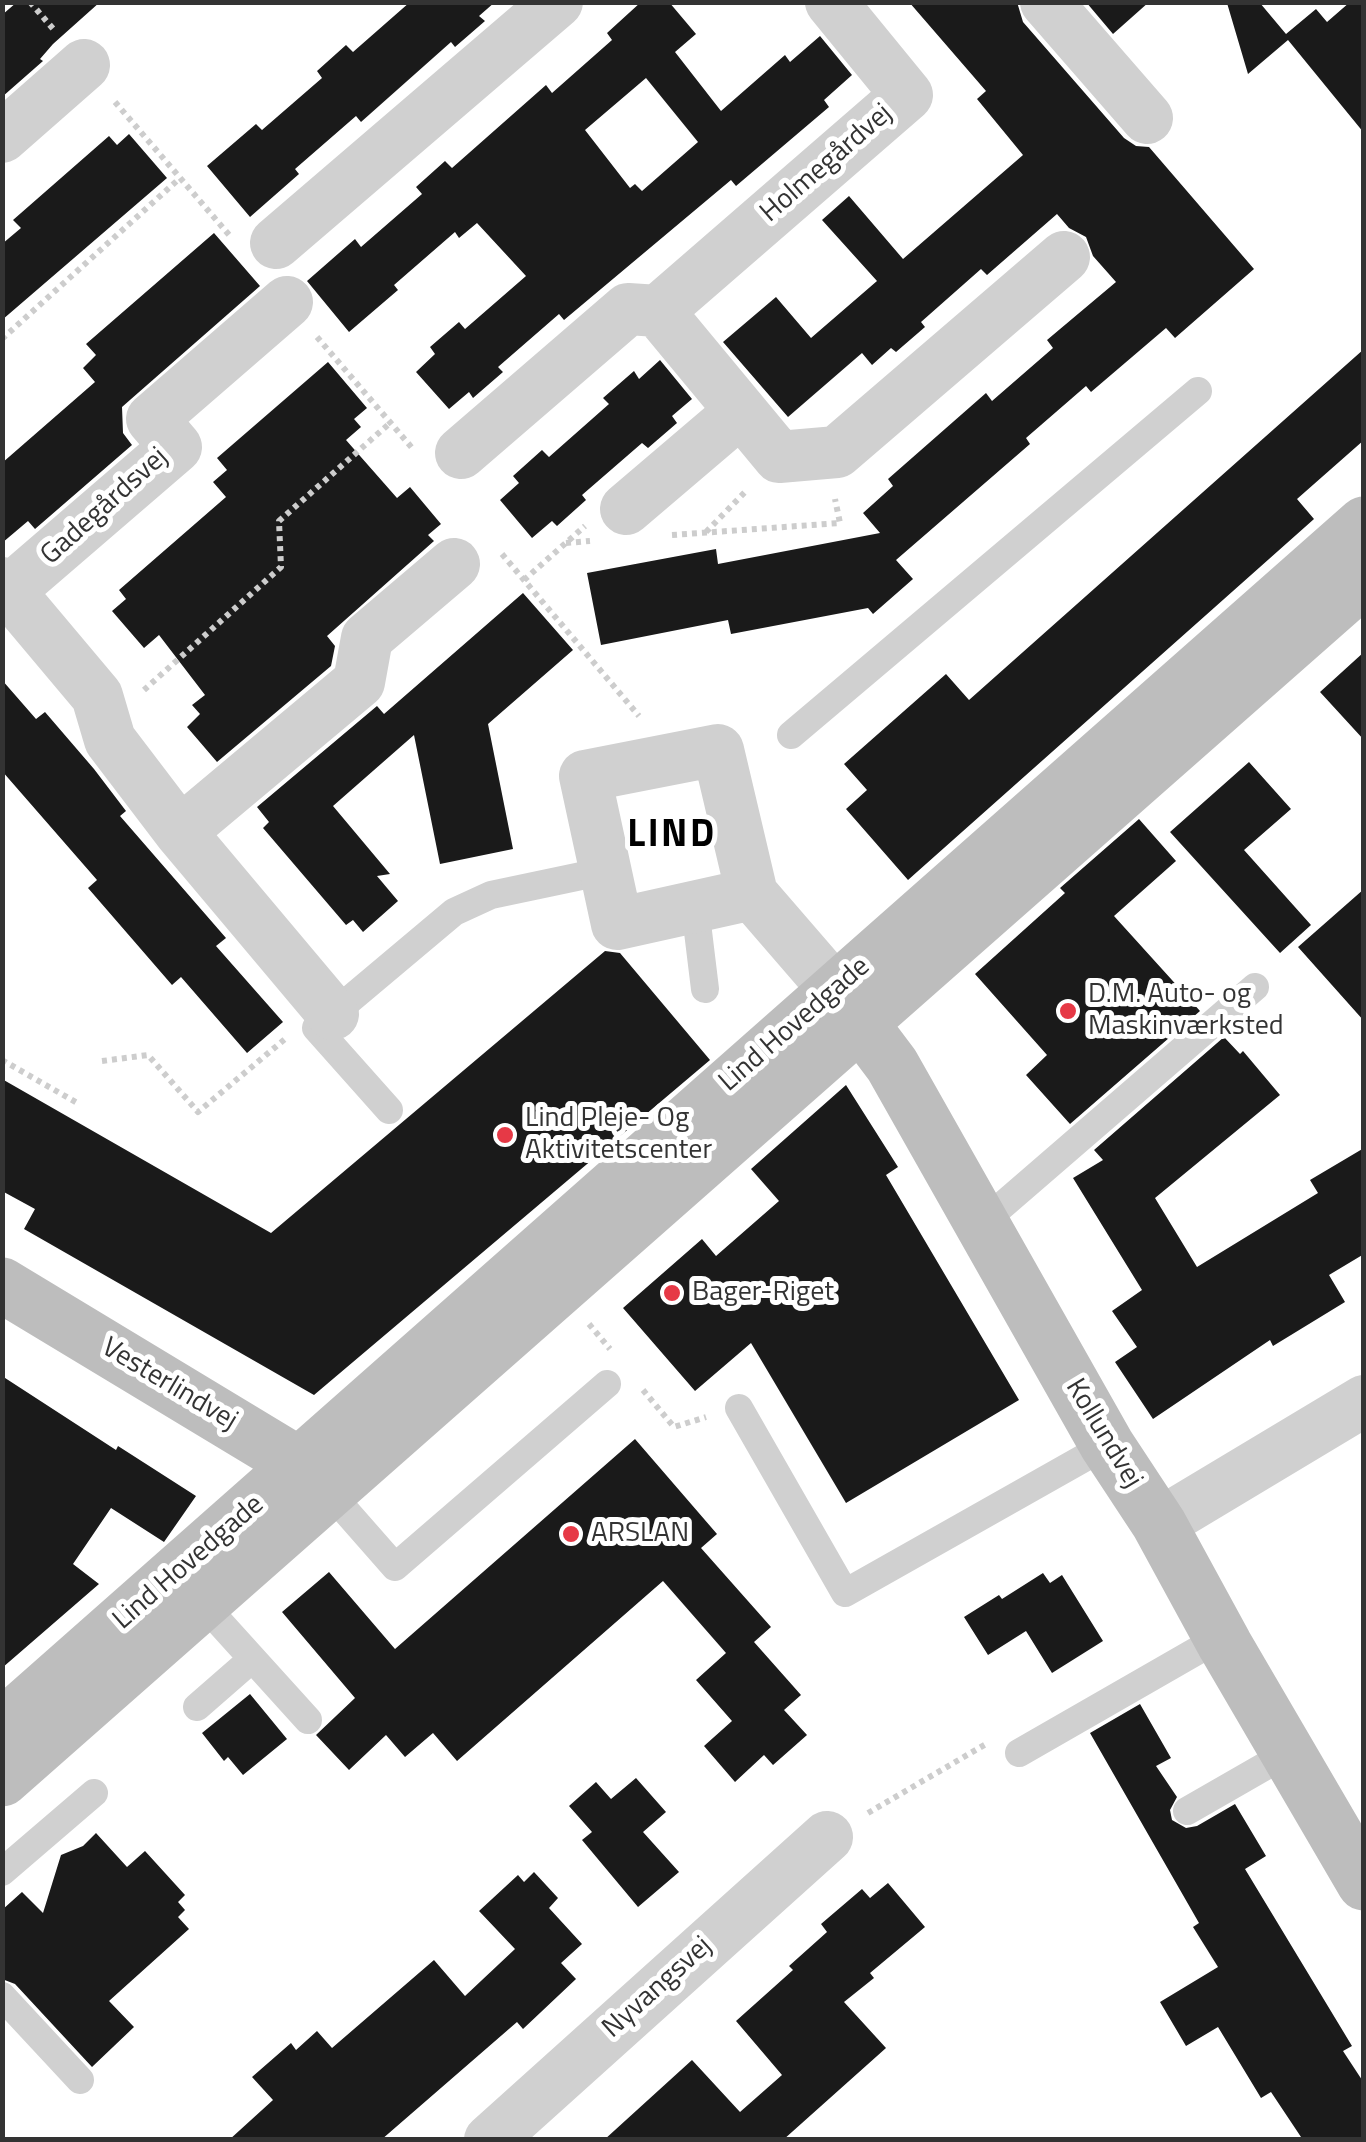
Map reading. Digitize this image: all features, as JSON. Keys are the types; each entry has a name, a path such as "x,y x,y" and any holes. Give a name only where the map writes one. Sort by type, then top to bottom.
{"main road":[{"name":"Lind Hovedgade","path":"2,1727 315,1479 848,1005 1364,524"},
{"name":"Lind Hovedgade","path":"848,1005 1364,578"},
{"name":"Kollundvej","path":"848,1005 892,1065 1107,1445 1159,1524 1364,1883"},
{"name":"Vesterlindvej","path":"2,1285 315,1479"},
{"name":"Lind Hovedgade","path":"2,1780 203,1604 315,1479"}],"street":[{"path":"255,242 557,2"},
{"name":"Holmegårdvej","path":"440,454 628,310 658,311 906,95 831,2"},
{"path":"1046,2 1147,118"},
{"path":"2,137 84,65"},
{"path":"658,311 741,411 802,455 837,452 1064,257"},
{"name":"Gadegårdsvej","path":"287,302 152,419 176,447 6,587 97,696 110,740 325,1021"},
{"path":"632,528 741,411"},
{"path":"180,832 360,682 367,638 476,556"},
{"path":"752,894 617,924 585,776 718,750 752,894 848,1005"},
{"path":"1159,1524 1364,1402"},
{"name":"Nyvangsvej","path":"490,2140 827,1838"}],"lane":[{"path":"790,735 1198,391"},
{"path":"389,1110 325,1021 454,912 491,896 605,871"},
{"path":"696,907 705,989"},
{"path":"982,1223 1256,988"},
{"path":"315,1479 395,1567 607,1384"},
{"path":"739,1408 844,1593 1107,1445"},
{"path":"203,1604 308,1720"},
{"path":"1019,1754 1221,1637"},
{"path":"197,1707 252,1658"},
{"path":"1187,1812 1288,1753"},
{"path":"2,1872 94,1793"},
{"path":"2,1996 80,2080"}],"path":[{"path":"30,2 180,178 255,242"},
{"path":"2,339 180,178"},
{"path":"287,302 390,423 440,454"},
{"path":"106,724 280,567 279,521 390,423"},
{"path":"566,543 632,528 705,533 840,523 802,455 705,533"},
{"path":"524,580 601,512 632,528"},
{"path":"476,556 524,580 675,759"},
{"path":"102,1062 148,1056 198,1112 299,1026 325,1021"},
{"path":"2,1060 79,1104"}],"building":[{"path":"17,2 100,2 2,97 2,15"},
{"path":"410,2 495,2 479,16 485,21 455,47 451,42 361,122 356,116 295,169 299,174 250,217 207,166 256,124 262,130 322,78 317,71 346,45 353,52"},
{"path":"641,2 669,2 696,34 675,52 721,111 785,55 790,62 820,36 852,75 824,100 829,107 736,186 731,180 564,320 559,314 498,367 503,372 473,398 469,392 449,409 416,372 435,354 430,347 459,322 465,329 526,276 477,223 459,238 455,232 394,285 398,290 349,332 307,281 355,239 361,247 422,194 416,187 445,161 452,168 546,85 552,93 612,40 607,33","holes":["646,78 698,142 642,191 635,184 630,188 585,130"]},
{"path":"909,2 1017,2 1023,22 1124,138 1136,146 1149,147 1254,269 1175,338 1166,328 1091,392 1086,386 1026,438 1030,444 896,560 913,579 873,614 868,608 731,634 728,620 601,645 587,573 716,549 718,564 880,533 863,513 893,486 888,479 986,393 992,401 1053,348 1047,340 1116,282 1093,256 1086,237 1069,228 1057,214 987,275 981,269 921,322 925,327 896,352 891,348 872,365 862,353 788,417 723,342 776,297 811,338 877,281 822,220 849,196 903,259 1023,155 977,99 986,91"},
{"path":"1086,2 1149,2 1113,34"},
{"path":"1350,2 1364,2 1364,133 1288,40 1248,74 1227,3 1260,3 1286,34 1316,9 1327,22"},
{"path":"129,134 167,178 2,320 2,244 21,228 13,220 109,136 117,145"},
{"path":"214,233 260,286 122,407 123,433 132,445 35,529 28,521 2,543 2,463 95,382 83,368 96,355 86,344"},
{"path":"1364,349 1364,440 1297,499 1314,519 908,880 846,809 867,790 844,764 946,674 969,700"},
{"path":"660,360 692,399 672,416 677,423 648,448 642,443 582,495 586,500 557,526 552,521 532,538 500,500 519,483 513,476 542,450 549,457 609,404 603,398 634,371 639,379"},
{"path":"328,362 367,408 354,419 361,427 346,440 397,498 410,487 441,524 428,535 434,541 327,636 335,646 331,666 217,762 187,727 200,714 192,705 205,695 159,635 144,648 112,611 126,599 119,590 226,497 213,482 227,470 217,458"},
{"path":"523,593 573,650 488,724 513,849 440,864 414,735 333,806 390,874 377,876 398,901 363,932 353,920 346,925 263,828 269,822 257,807 377,706 384,714"},
{"path":"1364,652 1364,740 1320,692"},
{"path":"2,680 36,719 45,712 94,769 126,811 120,816 226,938 216,946 283,1022 247,1053 181,977 172,985 88,888 97,880 2,771"},
{"path":"1249,762 1291,809 1244,850 1311,925 1280,953 1170,832"},
{"path":"1139,819 1176,861 1114,916 1200,1011 1070,1124 1026,1075 1047,1055 975,974 1065,893 1060,888"},
{"path":"1364,889 1364,1021 1298,947"},
{"name":"Lind Pleje- Og Aktivitetscenter","path":"605,951 620,953 710,1060 314,1395 24,1229 35,1209 2,1191 2,1079 271,1233"},
{"path":"1224,1037 1240,1054 1243,1051 1280,1095 1155,1198 1197,1267 1318,1193 1310,1180 1364,1148 1364,1254 1329,1275 1345,1302 1273,1346 1270,1340 1153,1419 1115,1362 1137,1347 1112,1311 1142,1290 1073,1178 1103,1160 1094,1150"},
{"path":"846,1085 898,1167 886,1175 1019,1400 846,1503 751,1343 695,1391 623,1308 702,1239 716,1256 779,1201 751,1169"},
{"path":"2,1376 196,1496 164,1542 111,1508 73,1564 99,1584 2,1668"},
{"path":"635,1439 717,1534 701,1548 771,1627 754,1642 801,1695 784,1710 807,1735 773,1765 764,1755 735,1782 704,1746 732,1721 696,1680 726,1653 663,1581 457,1761 433,1733 405,1757 386,1735 349,1770 316,1735 355,1698 282,1612 329,1572 395,1649"},
{"path":"1043,1573 1050,1583 1062,1575 1103,1641 1052,1673 1026,1631 988,1655 964,1617"},
{"path":"250,1694 287,1739 243,1775 228,1757 224,1761 202,1733"},
{"path":"1140,1704 1171,1758 1156,1766 1177,1797 1170,1810 1172,1820 1186,1828 1197,1826 1235,1804 1266,1856 1245,1869 1352,2046 1343,2051 1364,2083 1364,2140 1303,2140 1271,2092 1261,2098 1218,2027 1186,2046 1160,2002 1218,1967 1193,1927 1199,1923 1090,1733"},
{"path":"636,1778 666,1812 643,1832 679,1872 638,1907 582,1840 592,1832 569,1806 596,1782 611,1799"},
{"path":"96,1833 127,1867 145,1851 185,1895 178,1902 185,1910 178,1917 189,1929 109,2001 134,2027 92,2067 15,1984 2,1979 2,1910 22,1892 43,1913 61,1855 83,1846"},
{"path":"534,1872 558,1898 549,1908 582,1944 561,1963 576,1979 523,2029 517,2022 381,2140 229,2140 273,2100 252,2077 291,2043 296,2050 317,2031 332,2048 434,1960 465,1996 515,1949 479,1911 518,1875 524,1882"},
{"path":"888,1883 925,1927 870,1973 874,1978 844,2002 886,2048 783,2140 604,2140 692,2060 740,2112 782,2075 736,2021 793,1970 789,1966 827,1932 821,1924 862,1889 870,1898"}],"place":[{"name":"D.M. Auto- og Maskinværksted","path":"1068,1011"},
{"name":"Lind Pleje- Og Aktivitetscenter","path":"505,1135"},
{"name":"Bager-Riget","path":"672,1293"},
{"name":"ARSLAN","path":"571,1534"}],"district":[{"name":"LIND","path":"672,837"}]}
